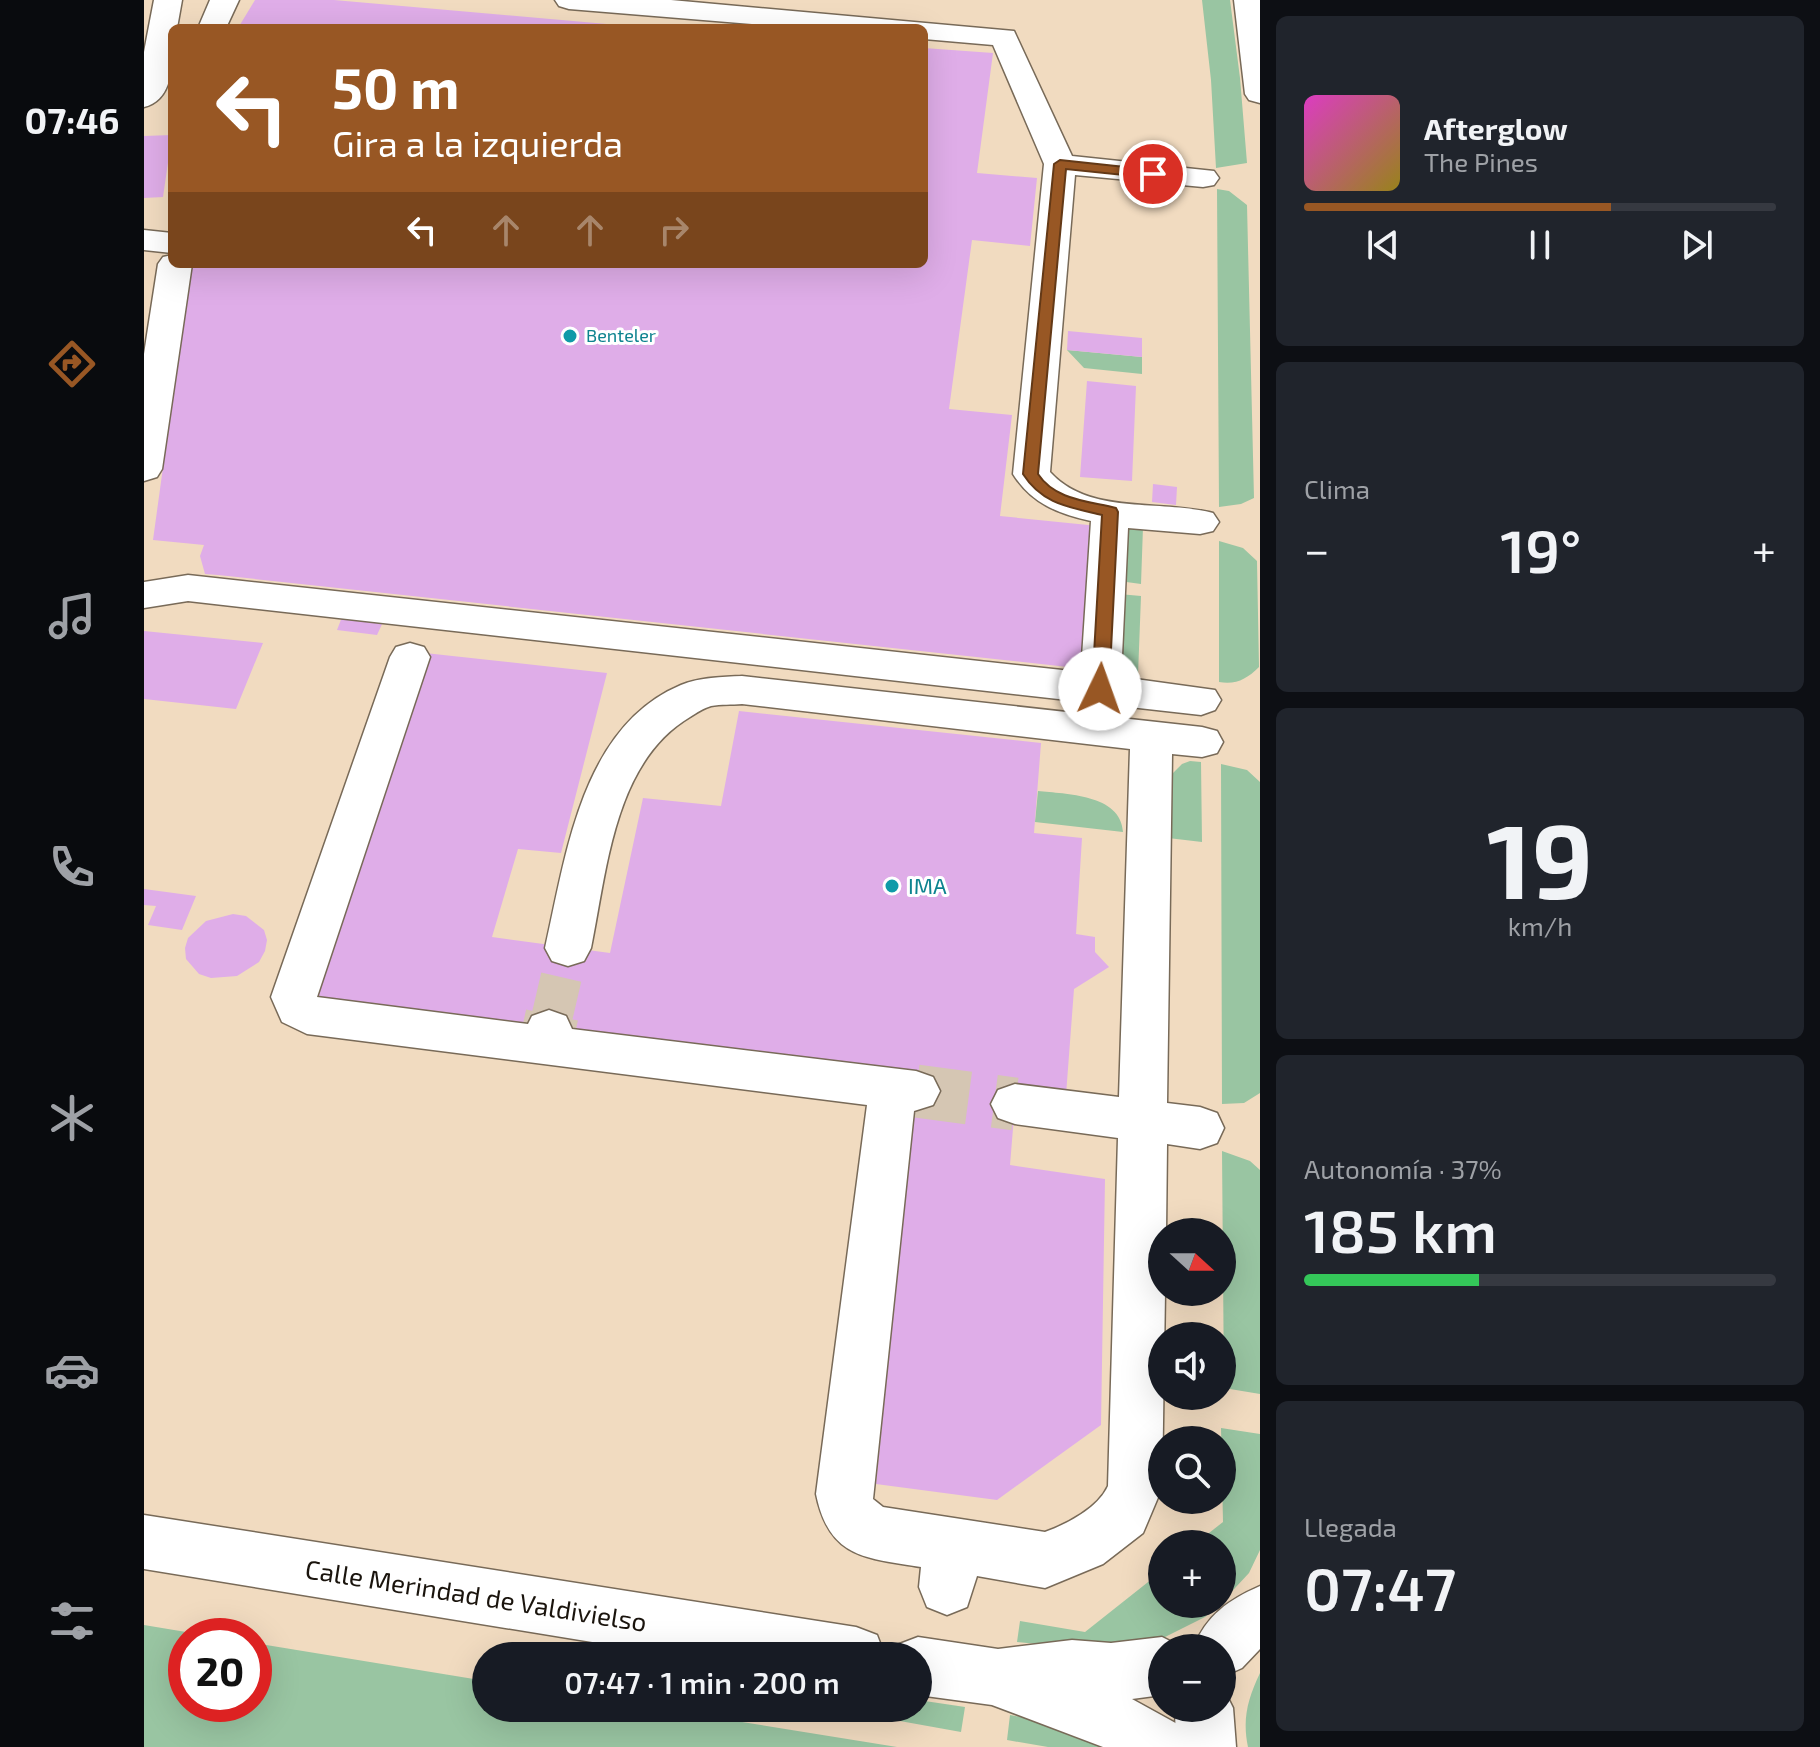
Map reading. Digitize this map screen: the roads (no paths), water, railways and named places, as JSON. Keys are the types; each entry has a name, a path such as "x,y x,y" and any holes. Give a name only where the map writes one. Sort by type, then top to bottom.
{"street":[{"path":"144,98 152,89 168,0"},
{"path":"213,24 225,0"},
{"path":"569,0 856,24"},
{"path":"1248,0 1260,94"},
{"path":"928,30 1004,37 1060,164 1031,474 1039,486 1060,500 1110,512 1200,522"},
{"path":"1060,164 1203,178"},
{"path":"144,240 168,243"},
{"path":"144,469 174,268"},
{"path":"1100,689 1110,512"},
{"path":"144,595 188,588 1201,700"},
{"path":"410,657 294,997 298,1009 307,1015 548,1037 904,1090 844,1494 848,1514 871,1532 949,1567 1045,1560 1083,1545 1123,1514 1135,1487 1140,1120 1151,736"},
{"path":"568,948 605,794 625,756 648,724 695,695 742,690 1202,742"},
{"path":"1015,1104 1200,1128"},
{"name":"Calle Merindad de Valdivielso","path":"144,1542 769,1642"},
{"path":"1234,1634 1260,1615"},
{"path":"932,1668 992,1676 1119,1723 1160,1747"},
{"path":"992,1676 1072,1669 1111,1672 1148,1668"},
{"path":"1205,1722 1206,1747"}],"tunnel":[{"path":"552,1017 568,948"},
{"path":"549,1029 552,1015"},
{"path":"916,1091 1015,1104"}],"place":[{"name":"Benteler","path":"570,336"},
{"name":"IMA","path":"892,886"}]}
